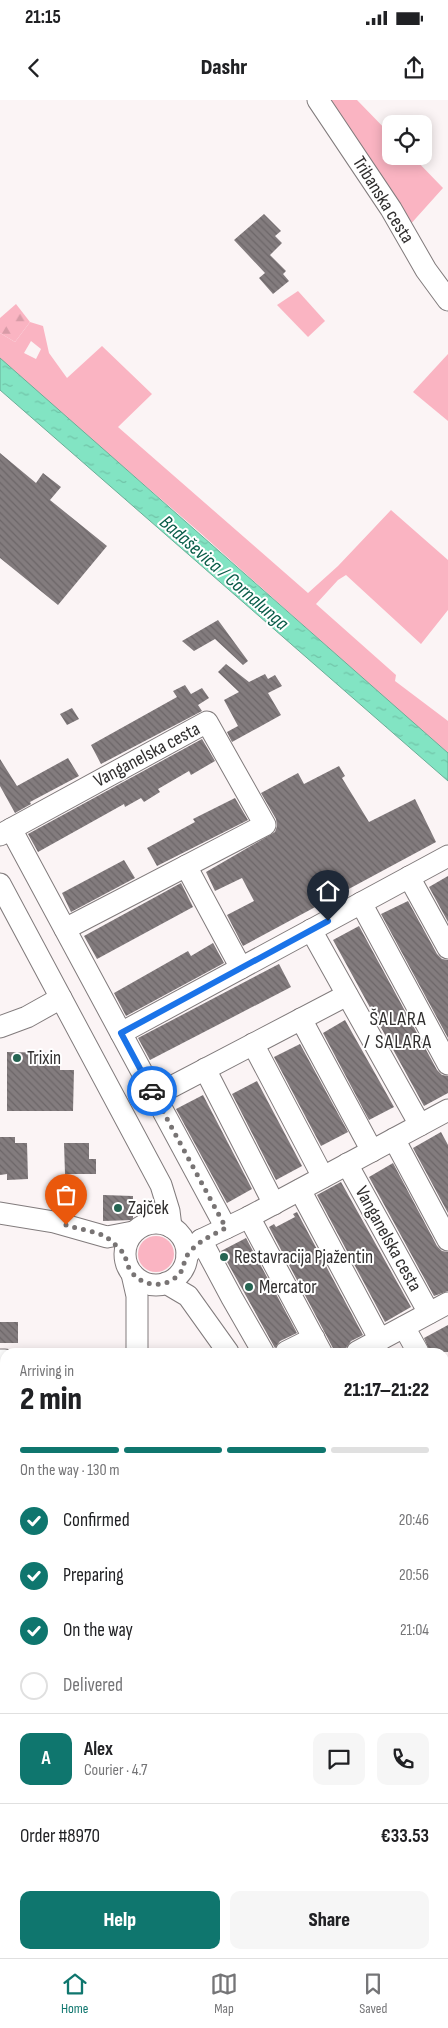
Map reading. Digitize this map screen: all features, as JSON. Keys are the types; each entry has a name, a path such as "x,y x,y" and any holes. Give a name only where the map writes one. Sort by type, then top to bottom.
{"street":[{"name":"Tribanska cesta","path":"318,100 391,209 426,270 448,300"},
{"name":"Vanganelska cesta","path":"65,929 265,824 208,722 5,832 65,929 226,1228"},
{"path":"121,1033 448,856"},
{"path":"186,866 241,968"},
{"path":"409,877 448,948"},
{"path":"0,884 164,1193 179,1242 188,1296 225,1348"},
{"path":"361,903 448,1064"},
{"path":"311,930 420,1125"},
{"path":"154,1096 347,995"},
{"path":"0,1027 27,1017 61,998"},
{"path":"301,1019 372,1151"},
{"path":"253,1044 323,1177"},
{"path":"205,1069 274,1204"},
{"name":"Vanganelska cesta","path":"179,1242 226,1228 250,1217 420,1125 446,1116"},
{"path":"394,1139 448,1240"},
{"name":"Vanganelska cesta","path":"347,1164 429,1313"},
{"path":"300,1190 380,1340"},
{"path":"0,1213 54,1222 107,1237 133,1232 142,1226 179,1242 232,1298 261,1348"},
{"path":"250,1217 318,1345 304,1348"},
{"path":"133,1232 127,1242 125,1254 132,1274 151,1288 188,1296"},
{"path":"107,1237 125,1254"},
{"path":"151,1288 176,1277 179,1242"},
{"path":"138,1348 151,1288"},
{"name":"Vanganelska cesta","path":"365,1348 448,1303"},
{"path":"404,1327 416,1348"}],"green space":[{"path":"326,100 357,100 382,126 382,165 421,165 443,188 408,227"},
{"path":"298,291 325,321 308,337 277,305"},
{"path":"16,304 30,322 15,342 0,333 0,318"},
{"path":"30,322 43,326 49,353 67,378 102,346 152,394 118,427 308,593 338,566 391,510 448,560 448,610 421,644 346,575 338,580 316,604 396,675 395,681 448,721 448,755 197,530 0,361 0,333 15,342","holes":["31,341 41,349 36,359 24,353"]},
{"path":"448,354 448,421 413,392"},
{"path":"156,1236 163,1237 169,1241 173,1247 173,1261 169,1267 163,1271 156,1272 149,1271 143,1267 139,1261 138,1254 139,1247 143,1241 149,1237"}],"water":[{"name":"Badaševica / Cornalunga","path":"0,358 448,753 448,781 0,390"}],"building":[{"path":"264,214 281,231 275,236 282,243 270,255 286,271 283,274 289,281 273,294 259,278 265,273 234,240"},
{"path":"0,453 36,483 43,473 61,487 50,500 107,546 58,605 0,558"},
{"path":"218,620 248,661 243,665 215,639 194,651 182,641"},
{"path":"226,664 249,682 265,674 268,679 275,675 282,686 268,693 281,715 232,742 227,732 238,726 224,700 239,692 218,672"},
{"path":"185,685 191,694 202,688 209,698 198,705 202,711 101,764 91,745 177,697 173,691"},
{"path":"72,708 79,719 67,725 60,714"},
{"path":"202,739 215,761 191,775 189,771 158,789 160,792 144,802 141,798 125,807 124,804 38,852 28,834"},
{"path":"68,758 79,776 30,802 31,804 15,813 0,786 0,759 17,786"},
{"path":"339,766 345,776 342,778 369,822 415,799 436,842 243,946 227,915 254,901 242,878 215,891 206,872 275,832 277,826 276,819 261,793 298,773 304,784"},
{"path":"235,798 248,820 157,866 147,848 195,822 193,819"},
{"path":"124,860 135,878 71,912 62,893"},
{"path":"448,876 448,922 429,887"},
{"path":"181,883 193,907 97,959 84,936"},
{"path":"408,901 437,954 442,959 448,960 448,1038 381,914"},
{"path":"359,926 437,1070 442,1075 448,1076 448,1093 424,1106 333,940"},
{"path":"213,943 224,963 126,1016 114,993 188,951 191,956"},
{"path":"279,964 291,987 150,1060 138,1038"},
{"path":"345,1020 394,1107 369,1120 323,1033"},
{"path":"300,1044 348,1132 321,1146 274,1057"},
{"path":"7,1052 60,1053 60,1070 74,1070 73,1111 7,1111"},
{"path":"257,1081 302,1166 276,1180 232,1094"},
{"path":"203,1095 252,1189 227,1203 176,1109"},
{"path":"441,1132 448,1145 448,1213 413,1148"},
{"path":"0,1137 15,1137 15,1143 27,1143 28,1179 7,1180 7,1174 0,1175"},
{"path":"64,1143 89,1143 89,1159 96,1159 96,1174 65,1174"},
{"path":"393,1163 437,1246 442,1251 448,1252 448,1291 434,1296 369,1177"},
{"path":"341,1182 411,1307 385,1322 317,1195"},
{"name":"Zajček","path":"103,1195 133,1196 133,1220 103,1221"},
{"path":"297,1212 363,1335 351,1341 346,1348 333,1348 269,1227 274,1224 276,1227 295,1217 293,1214"},
{"path":"246,1238 297,1333 280,1341 275,1348 221,1251"},
{"path":"0,1322 18,1322 18,1343 0,1343"},
{"path":"448,1325 448,1348 428,1348 424,1338"}],"way so far":[{"path":"66,1225 107,1237 125,1254 128,1268 132,1274 138,1279 152,1284 171,1281 180,1274 187,1255 202,1240 226,1228 152,1091"}],"place":[{"name":"Trixin","path":"17,1058"},
{"name":"Zajček","path":"118,1208"},
{"name":"Restavracija Pjažentin","path":"224,1257"},
{"name":"Mercator","path":"249,1287"}],"district":[{"name":"ŠALARA / SALARA","path":"398,1030"}],"route":[{"path":"152,1091 121,1033 328,921"}]}
